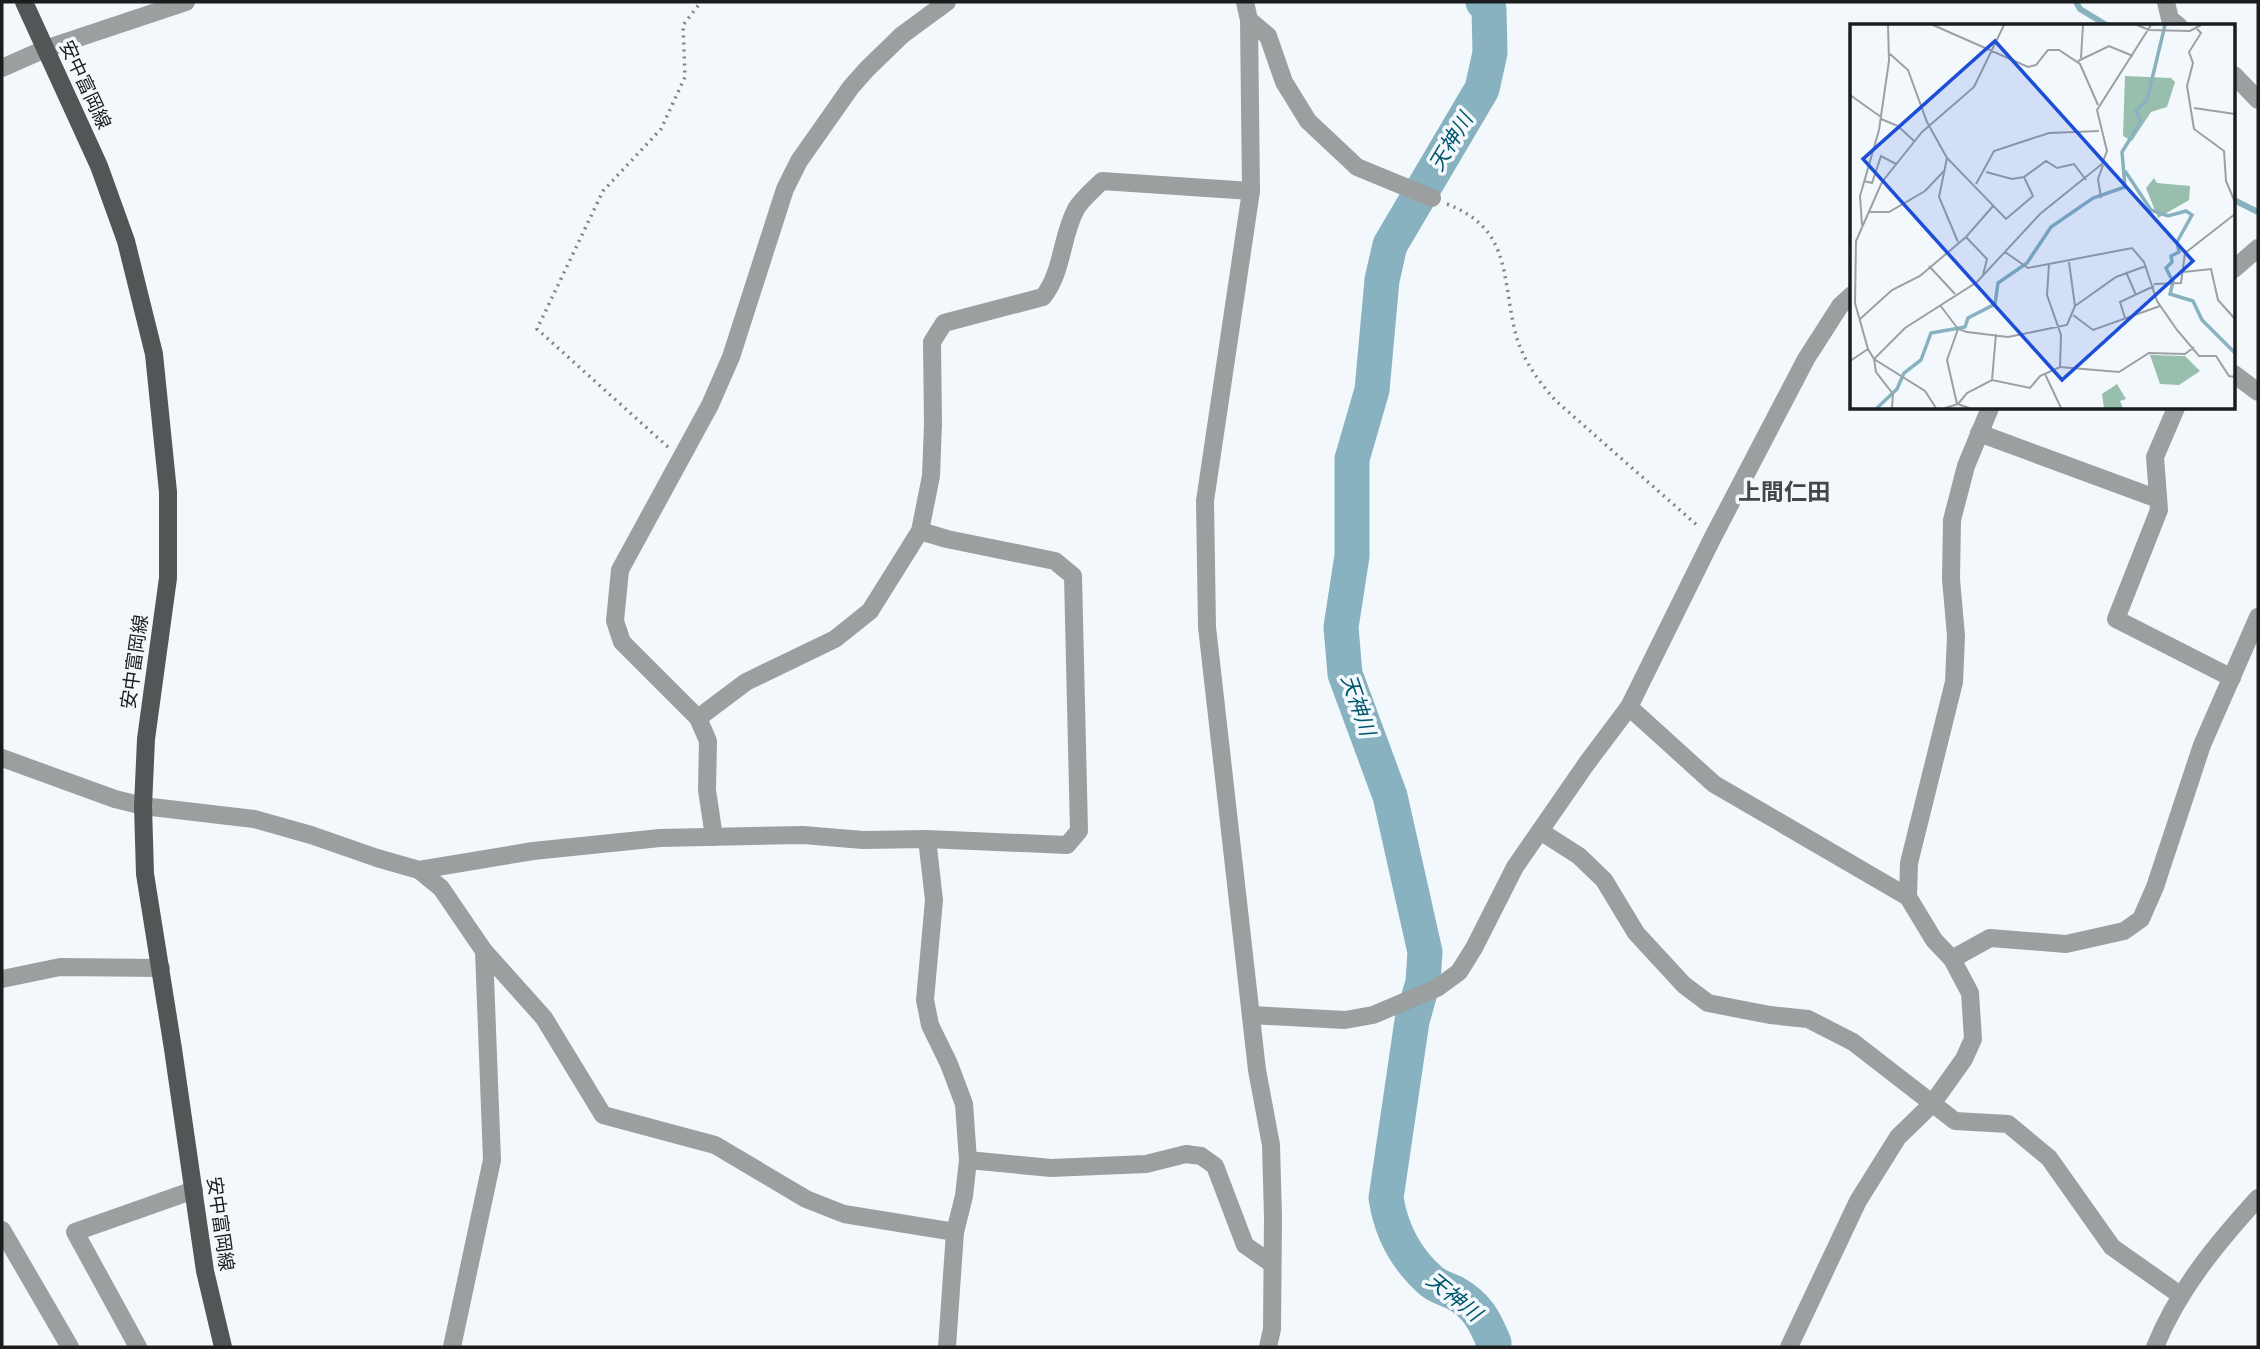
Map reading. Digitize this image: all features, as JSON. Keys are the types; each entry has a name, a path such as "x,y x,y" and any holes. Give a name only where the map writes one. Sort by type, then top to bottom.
{"main road":[{"name":"安中富岡線","path":"24,2 99,166 126,241 154,354 168,492 168,578 146,738 143,806 145,874 205,1271 223,1347"}],"street":[{"path":"2,68 45,48 186,2"},
{"path":"714,837 707,790 709,741 698,718 622,642 615,621 620,570 710,405 731,357 785,189 799,161 836,107 867,69 902,35 947,2"},
{"path":"1245,2 1249,20 1251,191 1205,501 1207,627 1257,1070 1271,1145 1272,1329 1268,1347"},
{"path":"2166,2 2170,19 2176,24"},
{"path":"1249,20 1268,36 1284,82 1308,121 1357,167 1432,198"},
{"path":"2236,77 2258,100"},
{"path":"698,718 746,682 835,639 870,611 920,531 931,476 932,342 944,323 1043,297 1056,272 1076,208 1102,181 1251,191"},
{"path":"2236,267 2258,248"},
{"path":"1251,1016 1345,1020 1373,1015 1437,988 1459,972 1515,867 1629,706 1806,359 1840,306 1850,297"},
{"path":"2236,376 2258,392"},
{"path":"1908,897 1909,863 1954,682 1956,636 1951,579 1952,520 1966,466 1989,410"},
{"path":"2175,410 2155,457 2159,510 2116,619 2232,678"},
{"path":"1979,433 2158,499"},
{"path":"419,870 533,851 660,838 803,835 863,840 927,839 1067,845 1079,831 1073,576 1055,561 920,531"},
{"path":"1952,959 1990,938 2066,944 2124,931 2141,919 2155,887 2202,745 2258,617"},
{"path":"1629,706 1714,783 1908,897 1934,940 1952,959 1970,993 1973,1039 1964,1059 1932,1104 1898,1137 1858,1201 1789,1347"},
{"path":"2,758 115,799 143,806 254,819 419,870 440,888 484,951 544,1018 603,1115 715,1145 806,1199 844,1214 955,1233"},
{"path":"1540,831 1579,856 1604,880 1636,933 1684,985 1708,1003 1808,1019 1853,1042 1955,1121 2008,1124 2049,1158 2112,1247 2180,1295"},
{"path":"927,839 934,900 925,1000 930,1025 964,1104 968,1160 964,1196 955,1233 947,1347"},
{"path":"452,1347 492,1160 484,951"},
{"path":"2,979 61,967 161,968"},
{"path":"968,1160 1051,1168 1146,1164 1185,1154 1201,1156 1215,1166 1245,1245 1272,1264"},
{"path":"138,1347 75,1233 194,1190"},
{"path":"2155,1347 2180,1295 2219,1241 2258,1198"},
{"path":"2,1230 70,1347"}],"path":[{"path":"680,458 537,329 603,191 661,129 685,77 683,25 701,2"},
{"path":"1432,198 1466,211 1486,229 1498,251 1508,285 1514,329 1537,380 1556,401 1712,539"}],"waterway":[{"name":"天神川","path":"1483,2 1489,9 1490,53 1482,89 1390,245 1382,280 1372,390 1352,459 1352,556 1341,627 1345,674 1390,796 1425,952 1423,982 1412,1021 1386,1198 1388,1210 1407,1254 1434,1283 1455,1293 1475,1308 1494,1343 1493,1347"},
{"path":"2076,2 2080,9 2105,24"},
{"path":"2236,201 2258,212"}],"district":[{"name":"上間仁田","path":"1784,492"}]}
